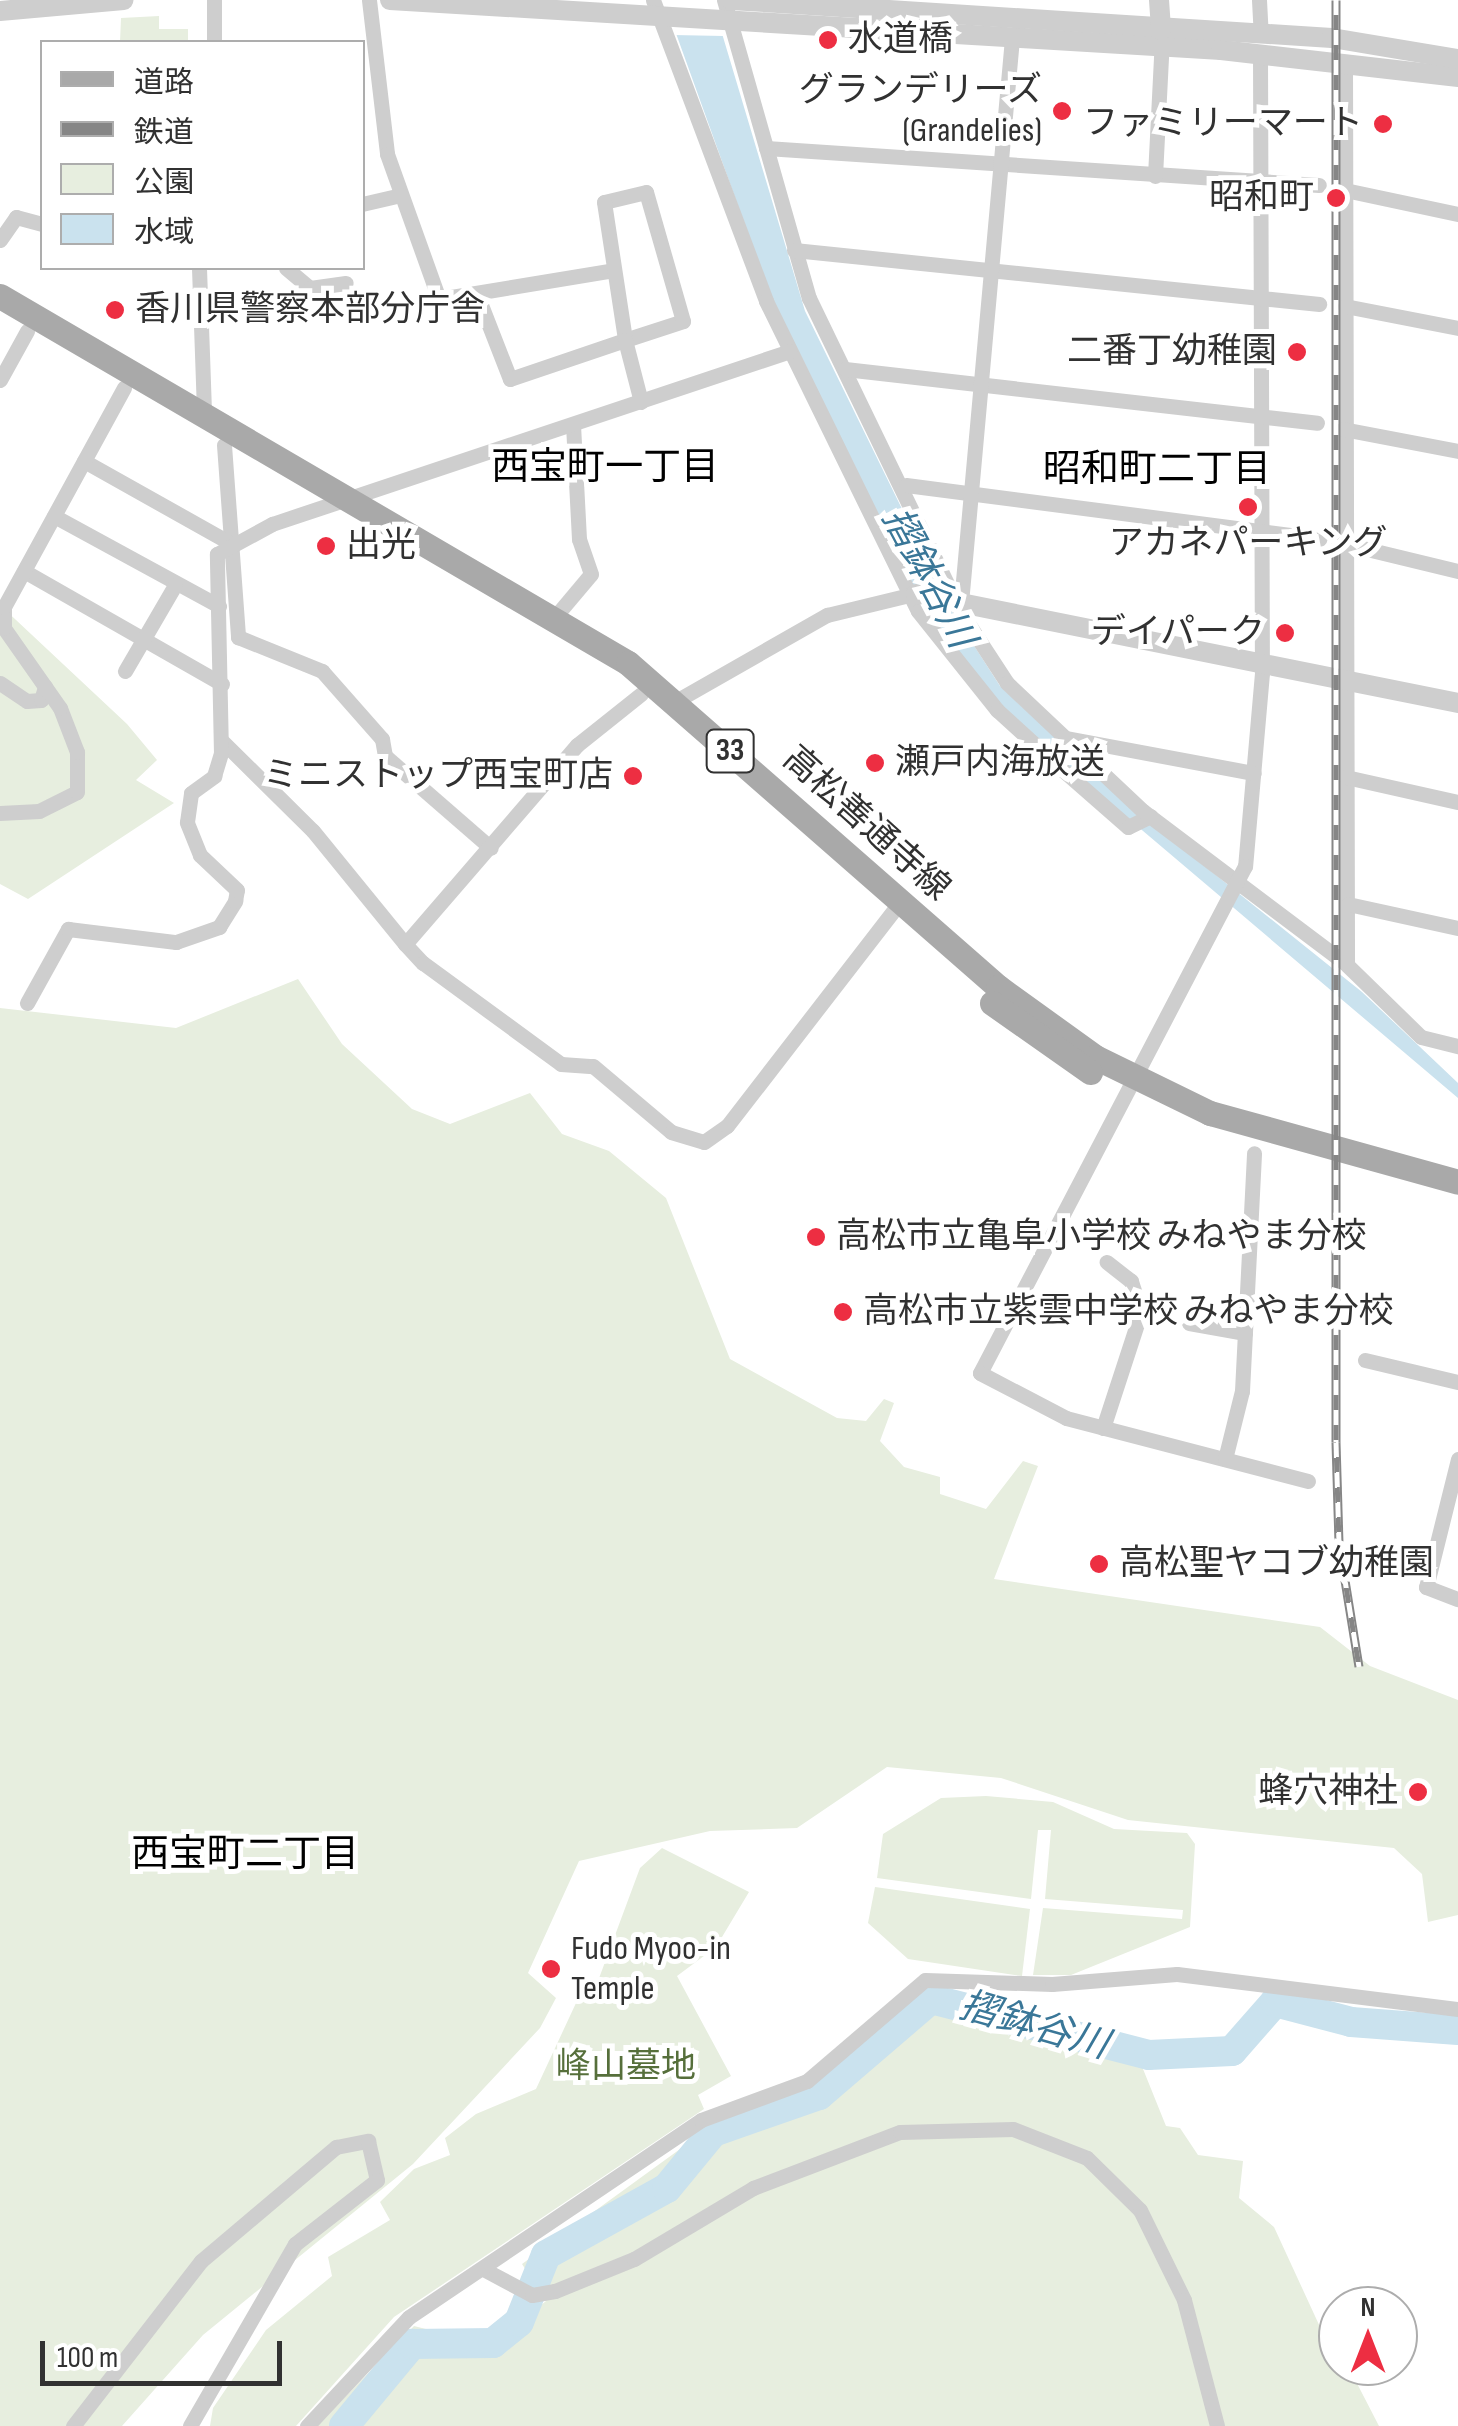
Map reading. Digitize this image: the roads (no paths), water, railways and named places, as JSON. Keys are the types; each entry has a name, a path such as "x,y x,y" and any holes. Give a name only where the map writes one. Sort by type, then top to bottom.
{"main road":[{"name":"高松善通寺線","path":"0,296 204,414 640,694 895,908"},
{"name":"高松善通寺線","path":"0,315 224,445 554,618 676,701 1048,1046 1261,1145 1458,1197"},
{"name":"高松善通寺線","path":"1130,1085 1262,1131 1458,1182"}],"street":[{"path":"0,11 124,0"},
{"path":"214,0 214,40"},
{"path":"369,0 387,154 439,299 478,297 614,270"},
{"path":"390,0 726,8 1458,60"},
{"path":"1155,176 1162,38 1159,0"},
{"path":"1259,0 1262,662 1241,884 980,1368 985,1383 1103,1428 1308,1481"},
{"path":"726,8 1012,38 1134,45 1162,38 1203,49 1260,44 1345,62 1458,77"},
{"path":"726,8 794,250 845,370 906,485 955,602 1006,683 1150,816 1347,966 1421,1037 1458,1046"},
{"path":"659,9 790,352 911,593 1008,722 1132,824 1150,816"},
{"path":"955,602 972,492 1012,38"},
{"path":"1345,62 1342,543 1347,966"},
{"path":"766,148 1319,185"},
{"path":"1345,190 1458,214"},
{"path":"478,297 510,379 625,340 683,321 646,192 604,202 625,340 641,402"},
{"path":"365,203 401,195"},
{"path":"0,240 16,217 40,223"},
{"path":"794,250 1319,304"},
{"path":"194,270 204,414"},
{"path":"288,270 310,288 346,283"},
{"path":"1345,306 1458,328"},
{"path":"0,380 28,331"},
{"path":"27,1003 68,929 176,942 230,914 237,890 200,856 186,822 191,794 214,776 221,740 216,554 230,543 790,352"},
{"path":"845,370 1317,422"},
{"path":"0,813 39,811 77,792 77,752 46,687 4,628 24,570 124,388"},
{"path":"554,618 592,574 579,539 572,425"},
{"path":"1344,429 1458,451"},
{"path":"224,445 238,637 322,671 382,739 385,756 491,848"},
{"path":"84,461 230,543"},
{"path":"906,485 1319,539"},
{"path":"54,516 219,606"},
{"path":"1342,543 1458,571"},
{"path":"24,570 222,684"},
{"path":"125,671 174,584"},
{"path":"676,701 827,614 911,593 1458,703"},
{"path":"0,683 27,701 42,700 46,687"},
{"path":"405,944 597,725 640,694"},
{"path":"1061,737 1254,773"},
{"path":"221,740 313,831 405,944 561,1064 593,1066 671,1132 704,1142 726,1126 895,908"},
{"path":"1346,777 1458,802"},
{"path":"1348,904 1458,928"},
{"path":"1225,1460 1245,1333 1254,1152"},
{"path":"1103,1428 1141,1312 1131,1281 1107,1262"},
{"path":"1189,1323 1245,1333"},
{"path":"1366,1360 1458,1382"},
{"path":"1458,1459 1454,1494 1426,1588 1458,1600"},
{"path":"307,2426 386,2334 701,2120 808,2081 925,1980 1052,1984 1178,1974 1458,2009"},
{"path":"485,2270 528,2294 634,2259 752,2188 900,2132 1013,2130 1087,2158 1140,2210 1184,2300 1217,2426"},
{"path":"74,2426 201,2260 336,2147 368,2141 377,2180 295,2244 190,2426"}],"water":[{"path":"664,0 712,0 805,311 953,613 1000,686 1121,799 1362,992 1458,1083 1458,1098 1018,725 923,608 769,292"}],"waterway":[{"name":"摺鉢谷川","path":"344,2426 412,2344 493,2343 519,2322 546,2255 667,2188 713,2132 819,2095 931,1999 1149,2055 1232,2051 1275,2002 1351,2022 1458,2030"}],"railway":[{"path":"1336,0 1336,1442 1339,1543 1359,1666"}],"place":[{"name":"水道橋","path":"828,40"},
{"name":"グランデリーズ (Grandelies)","path":"1062,111"},
{"name":"ファミリーマート","path":"1383,124"},
{"name":"昭和町","path":"1336,198"},
{"name":"香川県警察本部分庁舎","path":"115,310"},
{"name":"二番丁幼稚園","path":"1297,352"},
{"name":"アカネパーキング","path":"1248,507"},
{"name":"出光","path":"326,546"},
{"name":"デイパーク","path":"1285,633"},
{"name":"瀬戸内海放送","path":"875,763"},
{"name":"ミニストップ西宝町店","path":"633,776"},
{"name":"高松市立亀阜小学校 みねやま分校","path":"816,1237"},
{"name":"高松市立紫雲中学校 みねやま分校","path":"843,1312"},
{"name":"高松聖ヤコブ幼稚園","path":"1099,1564"},
{"name":"蜂穴神社","path":"1418,1792"},
{"name":"Fudo Myoo-in Temple","path":"551,1969"}],"district":[{"name":"西宝町一丁目","path":"605,468"},
{"name":"昭和町二丁目","path":"1157,470"},
{"name":"西宝町二丁目","path":"245,1855"}],"park label":[{"name":"峰山墓地","path":"626,2067"}]}
